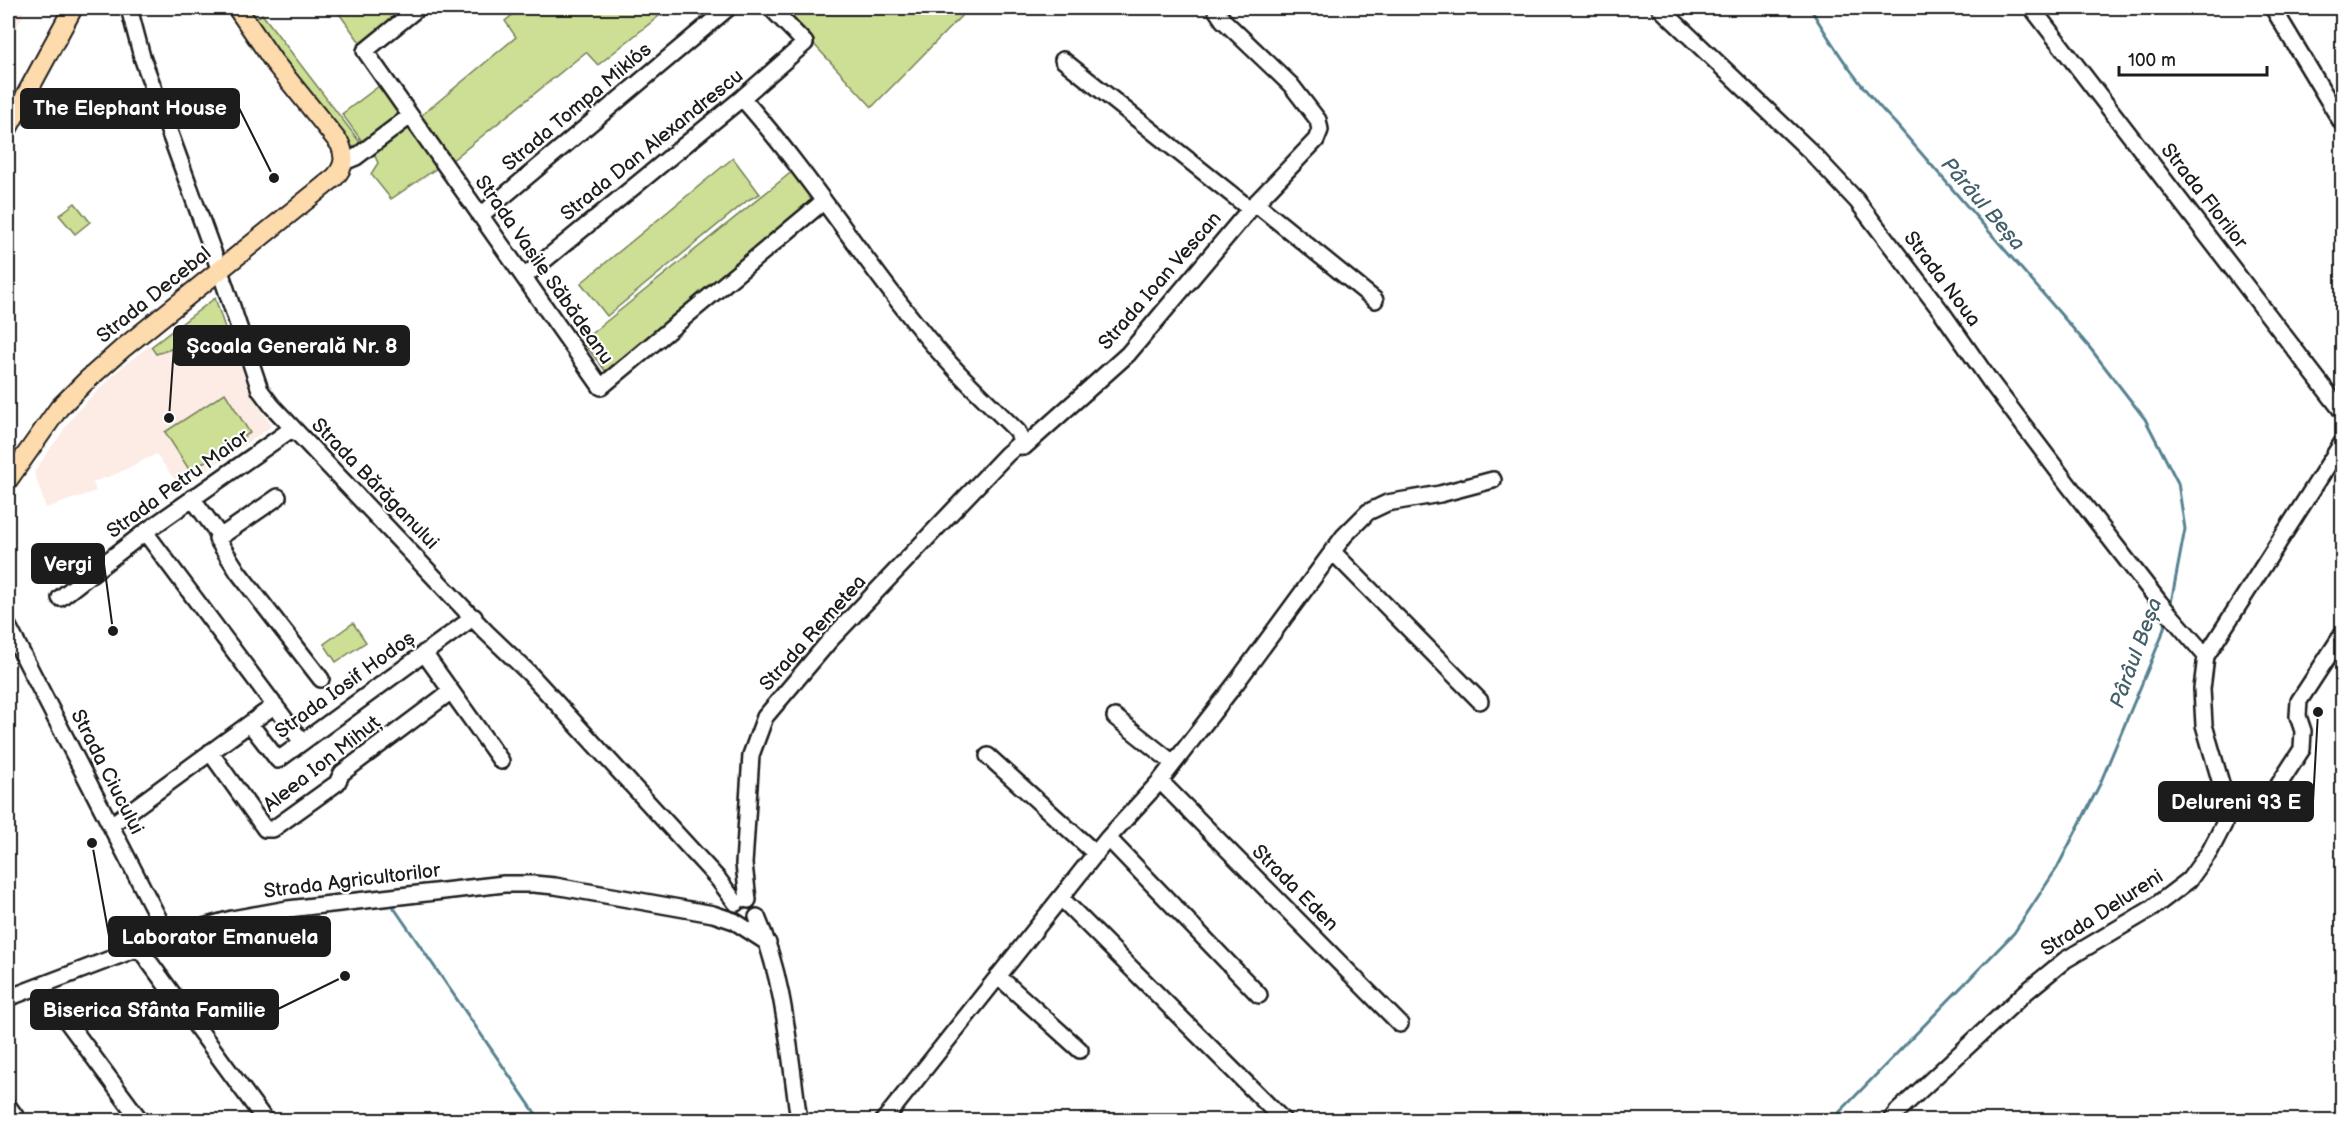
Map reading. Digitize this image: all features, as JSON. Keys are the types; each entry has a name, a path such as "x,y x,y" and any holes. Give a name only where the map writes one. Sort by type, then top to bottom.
{"main road":[{"path":"8,128 73,8"},
{"path":"237,8 274,62 340,144 344,162"},
{"name":"Strada Decebal","path":"8,480 59,408 86,381 122,349 335,177 342,170 344,162"}],"street":[{"name":"Strada Bărăganului","path":"129,8 142,57 220,271 260,390 272,406 529,673 718,879 742,912"},
{"name":"Strada Vasile Săbădeanu","path":"418,8 364,51 601,387 824,201"},
{"name":"Strada Tompa Miklós","path":"480,216 728,8"},
{"name":"Strada Dan Alexandrescu","path":"524,277 742,98 805,43 771,8"},
{"name":"Strada Ioan Vescan","path":"1021,442 1024,447 1128,354 1253,206 1316,140 1320,130 1318,120 1291,85 1223,20 1215,8"},
{"name":"Strada Noua","path":"1660,8 1810,151 1857,201 1941,311 1990,381 2160,603 2206,656"},
{"name":"Strada Florilor","path":"2032,8 2343,411"},
{"path":"2273,8 2343,123"},
{"name":"Strada Ioan Vescan","path":"1063,60 1375,300"},
{"path":"742,98 780,141 922,332 1018,432 1021,442"},
{"path":"344,162 356,158 410,116"},
{"name":"Strada Petru Maior","path":"60,598 145,532 293,428"},
{"name":"Strada Remetea","path":"799,1120 787,1037 768,943 742,912 751,754 765,717 831,639 1021,442"},
{"name":"Strada Delureni","path":"1891,1120 2026,992 2065,960 2151,909 2189,880 2210,850 2224,825 2225,797 2204,725 2202,689 2206,656 2343,442"},
{"path":"884,1120 1108,838 1160,781 1278,627 1332,551 1368,512 1387,503 1440,495 1493,480"},
{"path":"278,497 217,539 238,572 321,679"},
{"path":"192,498 220,536"},
{"path":"145,532 302,742"},
{"path":"1332,551 1480,702"},
{"name":"Strada Iosif Hodoș","path":"250,724 278,760 474,617"},
{"name":"Strada Ciucului","path":"8,626 168,937"},
{"path":"2225,797 2261,812 2302,749 2303,731 2298,716 2299,701 2343,635"},
{"path":"424,653 501,761"},
{"name":"Aleea Ion Mihuț","path":"210,752 265,829 273,829 337,783 342,773 450,692"},
{"name":"Strada Iosif Hodoș","path":"111,825 274,705"},
{"path":"1115,717 1173,763"},
{"path":"987,756 1096,854"},
{"name":"Strada Eden","path":"1160,781 1400,1024"},
{"path":"1108,838 1259,995"},
{"name":"Strada Agricultorilor","path":"8,998 168,937 210,924 288,909 514,884 533,884 713,914 742,912"},
{"path":"1061,898 1283,1120"},
{"path":"139,948 265,1120"},
{"path":"998,976 1080,1050"},
{"path":"41,987 140,1120"},
{"path":"8,1106 18,1120"}],"shaded area":[{"path":"8,8 24,13 8,45"},
{"path":"229,332 249,391 271,425 269,428 181,488 156,454 116,474 93,482 96,491 46,508 34,472 77,411 123,366 149,346 154,354"}],"green space":[{"path":"335,8 414,8 364,48"},
{"path":"521,8 669,8 598,65 586,52 450,162 417,119 516,37 505,21"},
{"path":"790,8 969,8 872,107 785,13"},
{"path":"262,14 362,145 353,152 252,21"},
{"path":"383,83 405,115 364,144 342,114"},
{"path":"411,126 440,166 391,199 371,174 378,163 374,154"},
{"path":"733,158 760,194 748,200 607,316 581,283"},
{"path":"794,170 814,200 607,373 582,341"},
{"path":"75,203 90,222 75,234 59,215"},
{"path":"215,298 226,331 156,354 151,347"},
{"path":"225,393 250,433 190,471 165,432"},
{"path":"353,623 366,642 336,662 324,644"}],"waterway":[{"name":"Pârâul Beșa","path":"1810,8 1870,96 2090,348 2145,419 2178,483 2185,529 2170,608"},
{"name":"Pârâul Beșa","path":"1832,1120 2014,933 2057,868 2099,786 2161,638 2167,617"},
{"path":"394,908 540,1120"}],"place":[{"name":"The Elephant House","path":"274,178"},
{"name":"Școala Generală Nr. 8","path":"169,418"},
{"name":"Vergi","path":"113,631"},
{"name":"Delureni 93 E","path":"2318,712"},
{"name":"Laborator Emanuela","path":"92,843"},
{"name":"Biserica Sfânta Familie","path":"345,976"}]}
